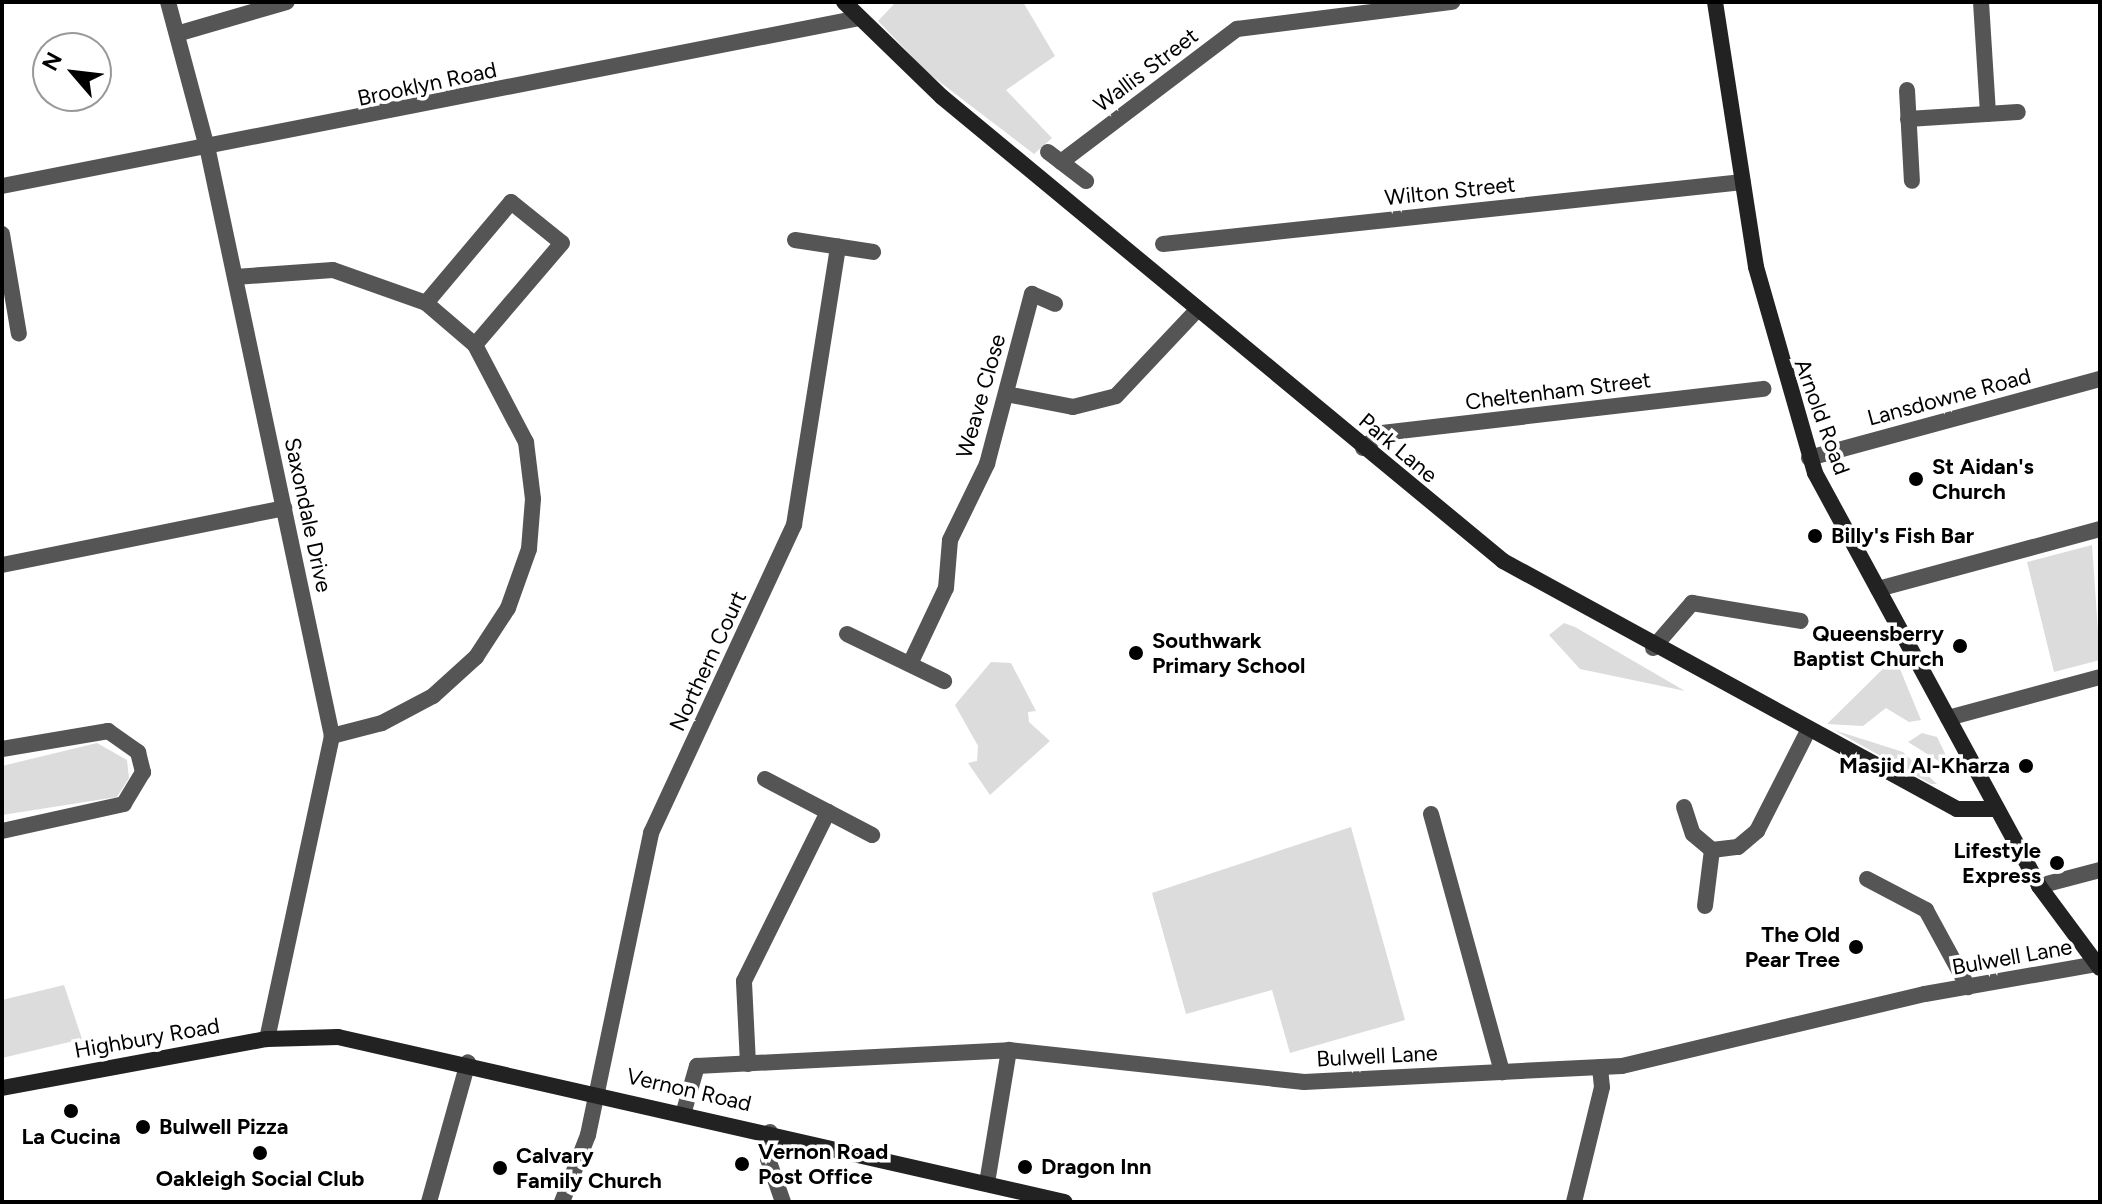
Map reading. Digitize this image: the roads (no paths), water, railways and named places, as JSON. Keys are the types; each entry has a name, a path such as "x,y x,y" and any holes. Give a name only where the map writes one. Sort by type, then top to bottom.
{"main road":[{"name":"Park Lane","path":"844,2 942,97 1503,561 1653,648 1957,809 1997,809"},
{"name":"Arnold Road","path":"1715,2 1743,182 1777,358 1809,458 2039,886 2098,966"},
{"name":"Vernon Road","path":"300,1035 468,1062 592,1089 1062,1202"},
{"name":"Highbury Road","path":"2,1088 300,1035"}],"street":[{"name":"Saxondale Drive","path":"168,2 180,33 208,151 332,736 267,1039"},
{"path":"180,33 287,2"},
{"name":"Wallis Street","path":"1086,181 1054,157 1237,29 1452,2"},
{"path":"1981,2 1988,114"},
{"name":"Brooklyn Road","path":"2,186 208,151 859,18"},
{"path":"1907,90 1912,181"},
{"path":"1908,119 2018,112"},
{"name":"Wilton Street","path":"1163,244 1743,182"},
{"path":"426,303 511,202 562,243 475,345"},
{"path":"2,234 19,334"},
{"path":"795,240 873,252"},
{"name":"Northern Court","path":"562,1202 581,1161 592,1089 651,833 794,525 838,246"},
{"path":"235,277 333,270 426,303 475,345 526,442 532,484 529,549 508,608 476,657 433,696 382,723 332,736"},
{"name":"Weave Close","path":"910,664 946,588 950,540 987,464 1032,294 1055,304"},
{"path":"1006,394 1073,407 1116,396 1197,310"},
{"name":"Lansdowne Road","path":"1809,458 2100,379"},
{"name":"Cheltenham Street","path":"1363,448 1382,433 1763,389"},
{"path":"2,564 284,508"},
{"path":"1878,589 2100,529"},
{"path":"1653,648 1692,603 1801,621"},
{"path":"847,634 944,681"},
{"path":"1948,718 2100,677"},
{"path":"2,749 108,731 138,752 143,772 124,804 2,831"},
{"path":"1684,807 1693,834 1712,850 1738,847 1757,831 1808,731"},
{"path":"765,779 872,835"},
{"path":"748,1064 744,981 828,812"},
{"path":"1431,814 1502,1072"},
{"path":"1705,906 1712,850"},
{"path":"2039,886 2100,870"},
{"path":"1867,879 1926,910 1968,987"},
{"name":"Bulwell Lane","path":"684,1111 697,1066 1009,1050 1304,1082 1600,1067 1968,987 2098,966"},
{"path":"987,1183 1009,1050"},
{"path":"429,1202 468,1062"},
{"path":"1574,1202 1602,1087 1600,1067"},
{"path":"770,1132 768,1159 783,1202"}],"place":[{"name":"St Aidan's Church","path":"1916,479"},
{"name":"Billy's Fish Bar","path":"1815,536"},
{"name":"Queensberry Baptist Church","path":"1960,646"},
{"name":"Southwark Primary School","path":"1136,653"},
{"name":"Masjid Al-Kharza","path":"2026,766"},
{"name":"Lifestyle Express","path":"2057,863"},
{"name":"The Old Pear Tree","path":"1856,947"},
{"name":"La Cucina","path":"71,1111"},
{"name":"Bulwell Pizza","path":"143,1127"},
{"name":"Oakleigh Social Club","path":"260,1153"},
{"name":"Vernon Road Post Office","path":"742,1164"},
{"name":"Dragon Inn","path":"1025,1167"},
{"name":"Calvary Family Church","path":"500,1168"}]}
